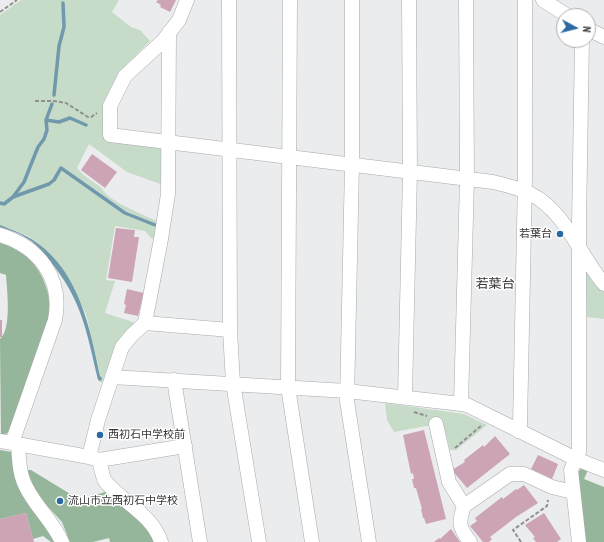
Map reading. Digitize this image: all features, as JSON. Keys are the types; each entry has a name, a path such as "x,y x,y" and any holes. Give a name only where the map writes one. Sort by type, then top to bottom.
{"street":[{"path":"187,0 179,20 163,41 124,76 110,106 110,135 493,182 524,192 544,204 557,216 571,235 592,271 604,284"},
{"path":"229,0 230,330 233,383 259,542"},
{"path":"290,0 288,387 312,542"},
{"path":"352,0 352,164 347,391 369,542"},
{"path":"405,396 410,172 409,0"},
{"path":"461,404 467,179 466,0"},
{"path":"518,431 520,426 524,192 525,0"},
{"path":"543,0 556,8"},
{"path":"161,542 158,533 104,480 94,458 98,420 122,347 132,334 145,323 165,221 168,194 169,32"},
{"path":"579,542 571,470 579,452 582,48"},
{"path":"0,235 11,238 26,247 38,258 48,271 57,294 58,304 55,320 10,443 26,486 57,530 62,542"},
{"path":"145,323 230,330"},
{"path":"112,377 233,383 347,391 405,396 467,405 576,459 604,470"},
{"path":"174,380 200,542"},
{"path":"436,424 449,482 464,506"},
{"path":"10,443 94,458 185,446"},
{"path":"470,542 460,527 460,519 464,506 510,474 524,474 552,487 573,492"}],"path":[{"path":"0,12 16,0"},
{"path":"34,101 54,101 66,103 88,117 91,117 102,108 110,106"},
{"path":"452,447 456,448 491,417"},
{"path":"521,542 513,530 547,506 552,487"}],"green space":[{"path":"21,0 119,0 112,12 131,27 140,30 150,41 129,62 117,78 106,140 159,147 164,153 163,185 127,172 89,144 77,168 84,176 100,187 106,194 117,202 131,210 159,222 156,239 151,238 145,231 115,226 106,280 115,281 105,313 136,323 119,341 114,349 102,383 99,381 101,378 86,314 66,275 37,242 26,235 0,225 0,15","holes":["61,166 126,211 155,224 155,226 125,213 61,170 55,180 51,183"]},
{"path":"0,243 12,247 22,253 37,268 47,288 51,312 10,431 1,437 0,339 4,334 6,327 8,299 6,275 0,273"},
{"path":"586,273 604,291 604,319 587,317"},
{"path":"385,403 464,414 487,425 456,450 450,450 443,423 394,432 387,420"},
{"path":"0,450 12,452 58,542 51,542 43,536 33,539 26,513 0,519"},
{"path":"582,468 588,470 584,479 604,487 604,542 585,542 578,472"},
{"path":"27,470 31,470 80,500 108,491 145,525 156,542 110,542 109,538 93,542 70,542 62,522 37,495"}],"water":[{"path":"0,225 32,239 51,254 63,269 73,285 87,320 100,376 102,378 101,381 98,380 82,317 60,274 34,243 22,235 0,227"}],"building":[{"path":"158,0 176,0 170,12 160,7 161,5 156,2"},
{"path":"92,154 117,172 105,188 81,170"},
{"path":"116,228 135,230 134,237 139,237 132,282 108,278"},
{"path":"127,289 144,293 138,316 124,313"},
{"path":"0,320 2,320 2,337 0,337"},
{"path":"424,430 446,519 426,524 423,518 416,488 414,488 412,479 414,479 413,473 411,474 403,435"},
{"path":"495,436 510,454 467,488 452,470 465,462 464,460 483,445 484,447"},
{"path":"538,455 558,464 552,479 531,469"},
{"path":"524,485 538,503 516,517 490,537 492,539 489,542 483,542 470,526 477,521 475,518 502,497 503,499"},
{"path":"26,513 34,542 0,542 0,519"},
{"path":"544,513 561,539 557,542 536,542 533,538 535,537 525,525"},
{"path":"451,529 460,542 434,542 439,538 440,539"}],"waterway":[{"path":"54,95 59,46 64,27 63,3"},
{"path":"46,120 52,104"},
{"path":"13,197 24,182 38,147 44,139 47,130 46,120 59,122 70,118 86,125"},
{"path":"0,203 4,204 13,197 49,184 54,180 61,168 125,213 155,225"}],"place":[{"name":"若葉台","path":"560,234"},
{"name":"西初石中学校前","path":"100,435"},
{"name":"流山市立西初石中学校","path":"60,501"}],"district":[{"name":"若葉台","path":"495,284"}]}
